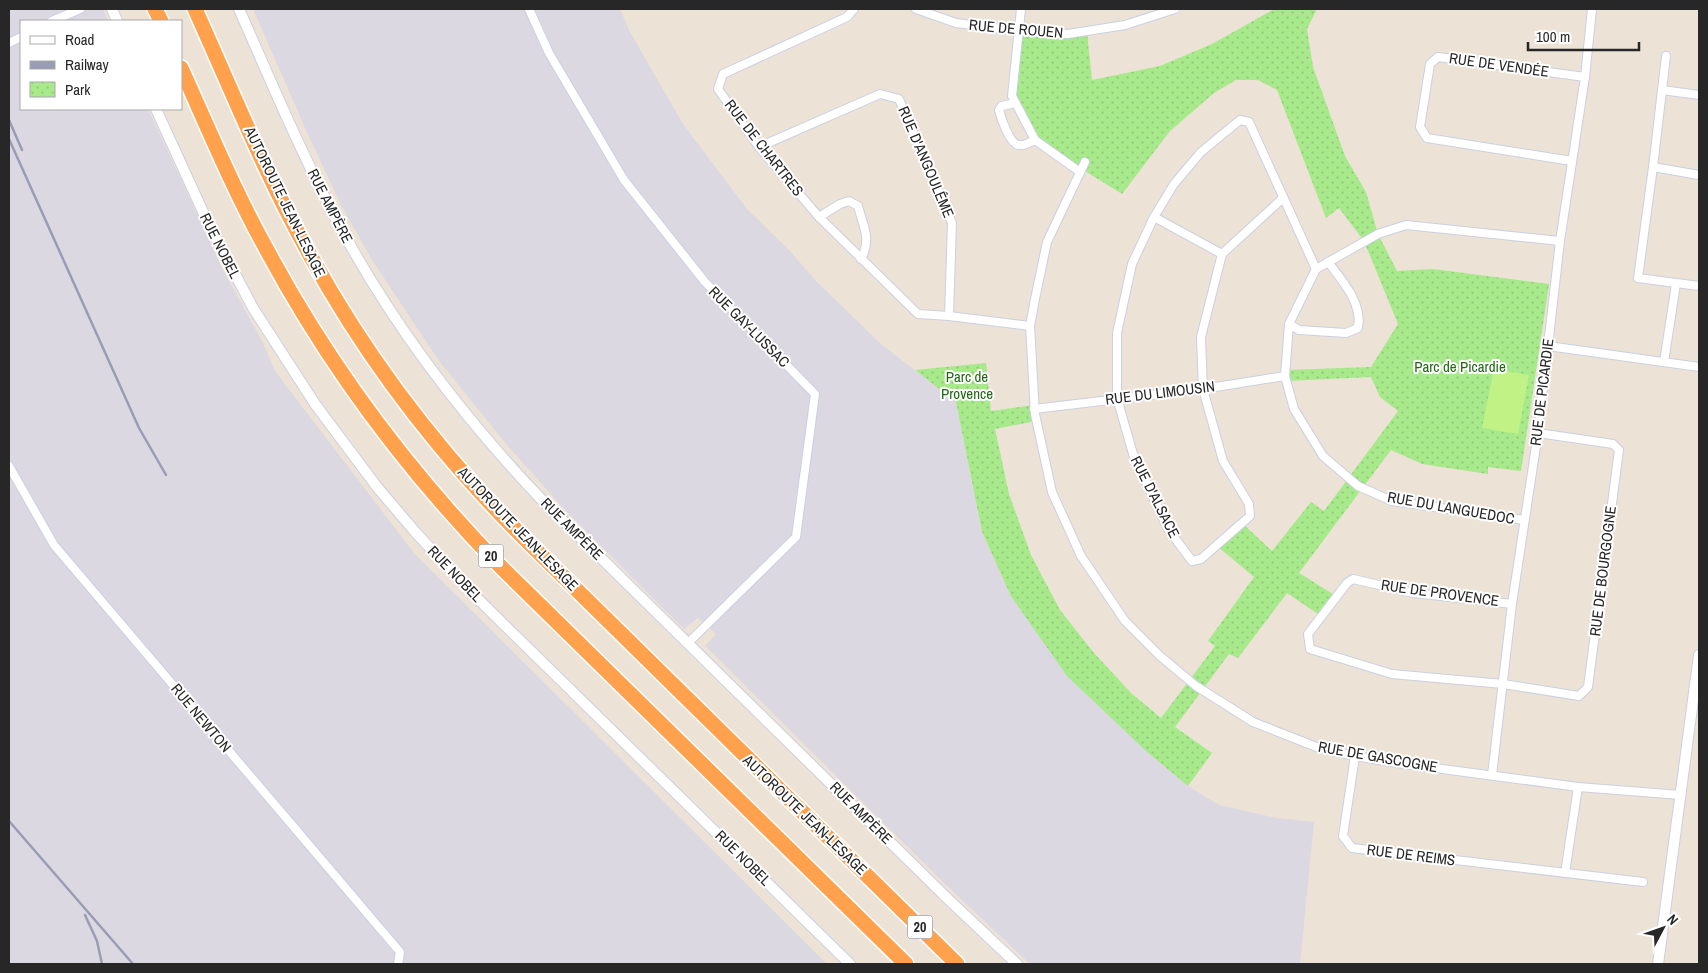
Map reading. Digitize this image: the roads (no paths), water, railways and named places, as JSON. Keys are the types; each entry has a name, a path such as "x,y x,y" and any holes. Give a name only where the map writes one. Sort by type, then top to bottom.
{"highway":[{"name":"AUTOROUTE JEAN-LESAGE","path":"195,9 266,169 309,254 367,349 430,434 509,523 957,964"},
{"name":"20","path":"182,70 250,219 286,286 344,378 404,458 457,521 514,580 906,964"}],"street":[{"path":"54,20 80,9"},
{"name":"RUE AMPÈRE","path":"239,9 293,131 330,208 365,270 417,350 474,424 522,479 961,912 1017,964"},
{"name":"RUE GAY-LUSSAC","path":"529,9 549,53 624,180 705,282 815,394 796,537 688,643"},
{"name":"RUE DE CHARTRES","path":"854,9 847,17 722,74 718,89 759,147 820,217 918,314 1030,326"},
{"name":"RUE DE ROUEN","path":"916,9 956,23 1017,31 1068,34 1125,25 1175,9"},
{"path":"1021,9 1017,31 1012,96 1035,140 1080,172"},
{"name":"RUE DE PICARDIE","path":"1492,775 1512,604 1538,433 1560,241 1592,9"},
{"name":"RUE DE VENDÉE","path":"1572,161 1426,138 1420,127 1430,64 1438,56 1584,77"},
{"path":"1666,56 1638,278 1699,286"},
{"path":"1662,90 1699,95"},
{"name":"RUE D'ANGOULÊME","path":"759,147 880,94 899,99 952,223 949,316"},
{"path":"1015,103 1002,106 1000,110 1001,119 1012,140 1015,145 1021,146 1035,140"},
{"name":"RUE NOBEL","path":"156,110 209,224 258,316 315,404 377,487 417,534 478,599 850,964"},
{"path":"1117,398 1117,333 1132,264 1154,217 1174,184 1201,152 1240,120 1249,122 1316,269 1375,235 1406,225 1560,241"},
{"name":"RUE DE GASCOGNE","path":"1085,162 1048,242 1030,326 1034,409 1052,492 1081,556 1125,621 1160,656 1196,686 1253,722 1319,748 1355,756 1578,787 1681,795"},
{"path":"1653,167 1699,175"},
{"path":"1204,389 1201,336 1222,254 1283,198"},
{"path":"820,217 840,204 849,201 858,206 867,237 867,249 861,259"},
{"path":"1154,217 1222,254"},
{"path":"1288,324 1299,330 1328,332 1346,333 1358,328 1359,321 1356,306 1344,283 1328,262"},
{"name":"RUE DU LANGUEDOC","path":"1316,269 1288,324 1285,376 1294,409 1323,456 1363,489 1392,501 1524,520"},
{"path":"1664,362 1676,284"},
{"path":"1548,346 1699,366"},
{"name":"RUE DU LIMOUSIN","path":"1034,409 1204,389 1285,376"},
{"name":"RUE D'ALSACE","path":"1117,398 1133,454 1168,529 1192,561 1201,559 1250,516 1250,504 1223,461 1204,389"},
{"name":"RUE DE BOURGOGNE","path":"1503,684 1579,696 1588,687 1619,450 1613,444 1538,433"},
{"name":"RUE NEWTON","path":"9,466 54,545 400,952 398,964"},
{"name":"RUE DE PROVENCE","path":"1503,684 1392,674 1310,649 1308,634 1346,583 1353,579 1414,593 1512,604"},
{"path":"1658,964 1699,655"},
{"name":"RUE DE REIMS","path":"1355,756 1343,836 1352,848 1643,882"},
{"path":"1565,873 1578,787"}],"railway":[{"path":"9,120 22,150"},
{"path":"9,139 139,428 166,475"},
{"path":"9,821 133,964"},
{"path":"85,915 97,941 102,964"}],"park label":[{"name":"Parc de Picardie","path":"1460,367"},
{"name":"Parc de Provence","path":"967,386"}]}
